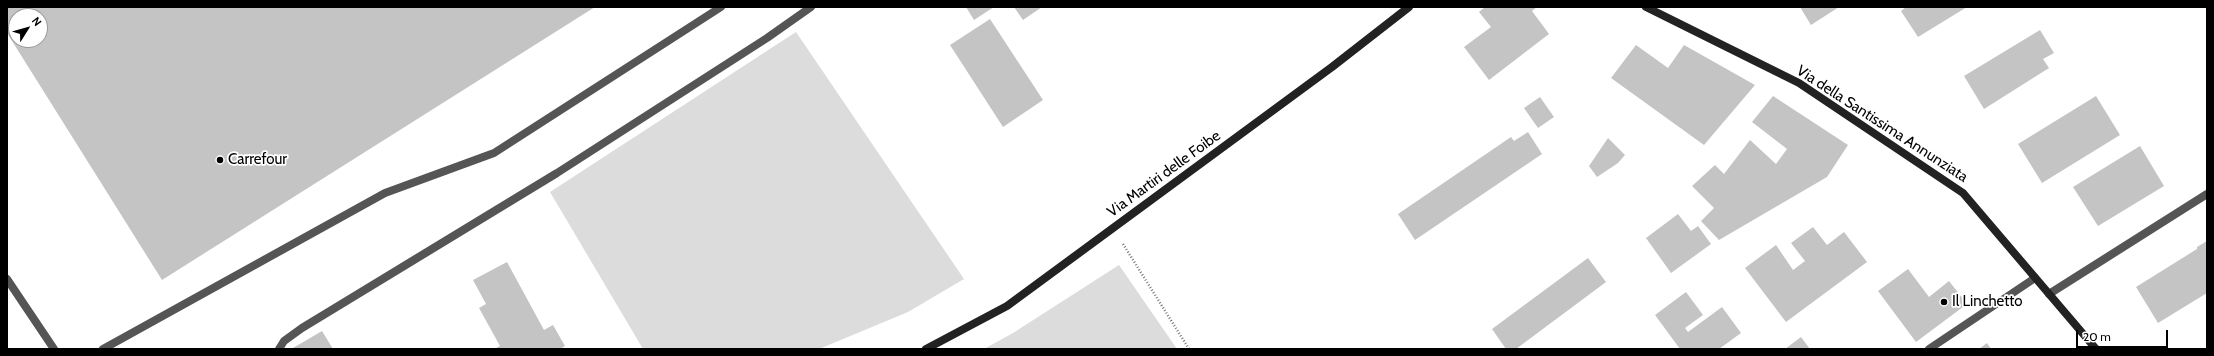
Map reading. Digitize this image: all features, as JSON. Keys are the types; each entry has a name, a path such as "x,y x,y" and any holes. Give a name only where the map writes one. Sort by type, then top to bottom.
{"street":[{"path":"103,349 385,194 494,153 721,7"},
{"path":"279,349 284,341 302,328 557,173 767,38 811,7"},
{"name":"Via Martiri delle Foibe","path":"926,349 1007,306 1332,67 1409,7"},
{"name":"Via della Santissima Annunziata","path":"1646,7 1799,83 1963,193 2096,349"},
{"path":"2049,294 2207,194"},
{"path":"1929,349 2035,278"},
{"path":"7,279 54,349"}],"path":[{"path":"1113,228 1189,349"}],"shaded area":[{"path":"796,32 964,279 908,312 819,349 643,349 550,192"},
{"path":"1119,265 1177,349 984,349 1013,333"}],"building":[{"name":"Carrefour","path":"7,7 595,7 162,280 16,48 48,48 48,8 8,8 8,35"},
{"path":"966,7 994,7 974,20"},
{"path":"1014,7 1042,7 1023,20"},
{"path":"1485,7 1537,7 1532,11 1549,34 1489,80 1464,47 1491,27 1479,12"},
{"path":"1800,7 1839,7 1811,25"},
{"path":"1906,7 1967,7 1918,37 1901,11"},
{"path":"990,19 1043,100 1003,127 950,45"},
{"path":"2040,30 2054,53 2043,59 2049,68 1984,109 1964,76"},
{"path":"1636,45 1668,68 1684,45 1755,85 1704,145 1611,78"},
{"path":"1773,96 1848,145 1827,177 1719,240 1701,221 1714,208 1692,186 1715,165 1724,174 1750,140 1776,164 1787,149 1752,122"},
{"path":"2096,96 2120,135 2042,183 2018,144"},
{"path":"1540,97 1554,117 1538,128 1524,108"},
{"path":"1528,132 1542,154 1415,240 1398,214 1511,137 1514,141"},
{"path":"1608,138 1625,155 1618,163 1597,177 1589,166"},
{"path":"2140,146 2164,186 2098,226 2073,187"},
{"path":"1678,214 1691,231 1698,226 1711,244 1671,273 1646,238"},
{"path":"1813,227 1827,245 1844,232 1867,262 1786,322 1745,268 1776,245 1793,270 1805,261 1791,243"},
{"path":"2207,241 2207,293 2158,323 2136,287 2197,249 2197,247"},
{"path":"1588,258 1606,282 1516,349 1506,349 1492,329"},
{"path":"507,262 544,330 553,325 565,346 560,349 494,349 500,346 479,308 486,304 473,280"},
{"path":"1908,269 1929,297 1949,281 1967,304 1916,342 1878,291"},
{"path":"1686,292 1703,315 1685,328 1688,332 1722,307 1741,333 1719,349 1680,349 1655,315"},
{"path":"322,331 333,349 293,348"},
{"path":"1801,337 1810,349 1785,349"},
{"path":"1987,343 1991,349 1979,349"}],"place":[{"name":"Carrefour","path":"220,160"},
{"name":"Il Linchetto","path":"1944,302"}]}
